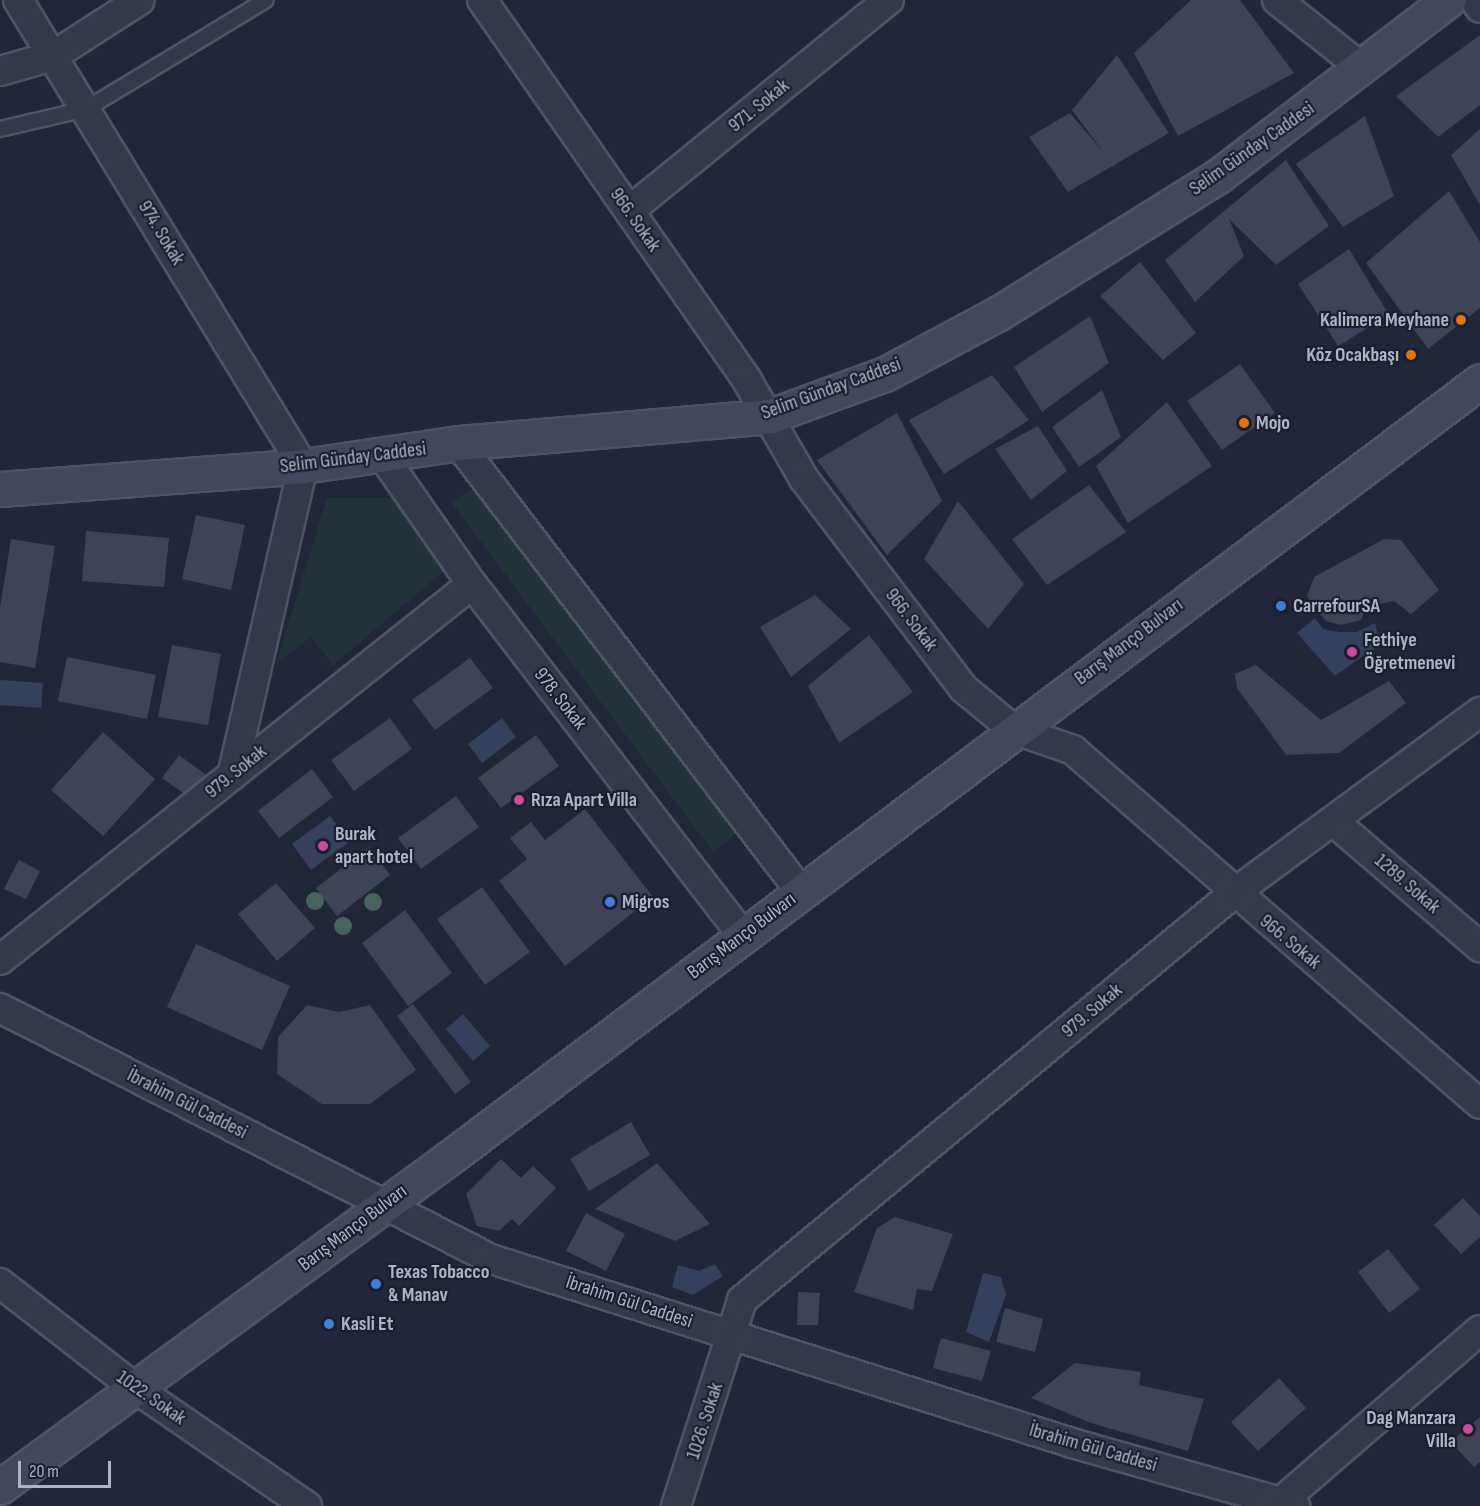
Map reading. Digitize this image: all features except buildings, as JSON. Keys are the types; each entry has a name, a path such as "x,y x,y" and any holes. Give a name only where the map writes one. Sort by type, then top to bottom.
{"main road":[{"name":"Selim Günday Caddesi","path":"0,489 303,466 384,458 458,443 770,416 885,374 999,313 1218,176 1364,69 1448,0"},
{"name":"Barış Manço Bulvarı","path":"0,1487 382,1206 801,892 1013,729 1480,381"}],"street":[{"name":"974. Sokak","path":"18,0 303,466"},
{"path":"0,71 52,56 140,0"},
{"name":"966. Sokak","path":"482,0 770,416 804,479 963,688 1013,729 1073,750 1233,894 1480,1104"},
{"name":"971. Sokak","path":"628,212 889,0"},
{"path":"1277,0 1364,69"},
{"path":"1475,0 1480,8"},
{"path":"458,443 801,892"},
{"name":"978. Sokak","path":"384,458 472,584 742,935"},
{"path":"232,775 303,466"},
{"name":"979. Sokak","path":"0,960 472,584"},
{"name":"979. Sokak","path":"733,1335 742,1300 1233,894 1480,712"},
{"name":"1289. Sokak","path":"1333,821 1480,947"},
{"name":"İbrahim Gül Caddesi","path":"0,1008 382,1206 491,1259 1072,1443 1283,1504"},
{"name":"1022. Sokak","path":"0,1283 135,1388 307,1506"},
{"path":"1283,1504 1480,1330"},
{"name":"1026. Sokak","path":"676,1506 733,1335"}],"lane":[{"path":"0,129 86,109 266,0"}],"shaded area":[{"path":"476,486 736,834 713,852 452,503"},
{"path":"327,498 395,498 444,571 333,665 311,637 276,664"}],"water":[{"path":"1315,618 1323,629 1338,632 1357,632 1375,623 1380,644 1335,676 1297,633"},
{"path":"0,680 43,683 41,708 0,705"},
{"path":"502,718 516,737 482,763 468,744"},
{"path":"330,816 349,842 311,870 292,844"},
{"path":"463,1014 490,1046 473,1061 446,1029"},
{"path":"715,1264 723,1276 693,1295 672,1287 678,1265 699,1271"},
{"path":"983,1273 1001,1277 1006,1295 989,1342 966,1332"}],"place":[{"name":"Kalimera Meyhane","path":"1461,320"},
{"name":"Köz Ocakbaşı","path":"1411,355"},
{"name":"Mojo","path":"1244,423"},
{"name":"CarrefourSA","path":"1281,606"},
{"name":"Fethiye Öğretmenevi","path":"1352,652"},
{"name":"Rıza Apart Villa","path":"519,800"},
{"name":"Burak apart hotel","path":"323,846"},
{"name":"Migros","path":"610,902"},
{"name":"Texas Tobacco & Manav","path":"376,1284"},
{"name":"Kasli Et","path":"329,1324"},
{"name":"Dag Manzara Villa","path":"1468,1429"}]}
